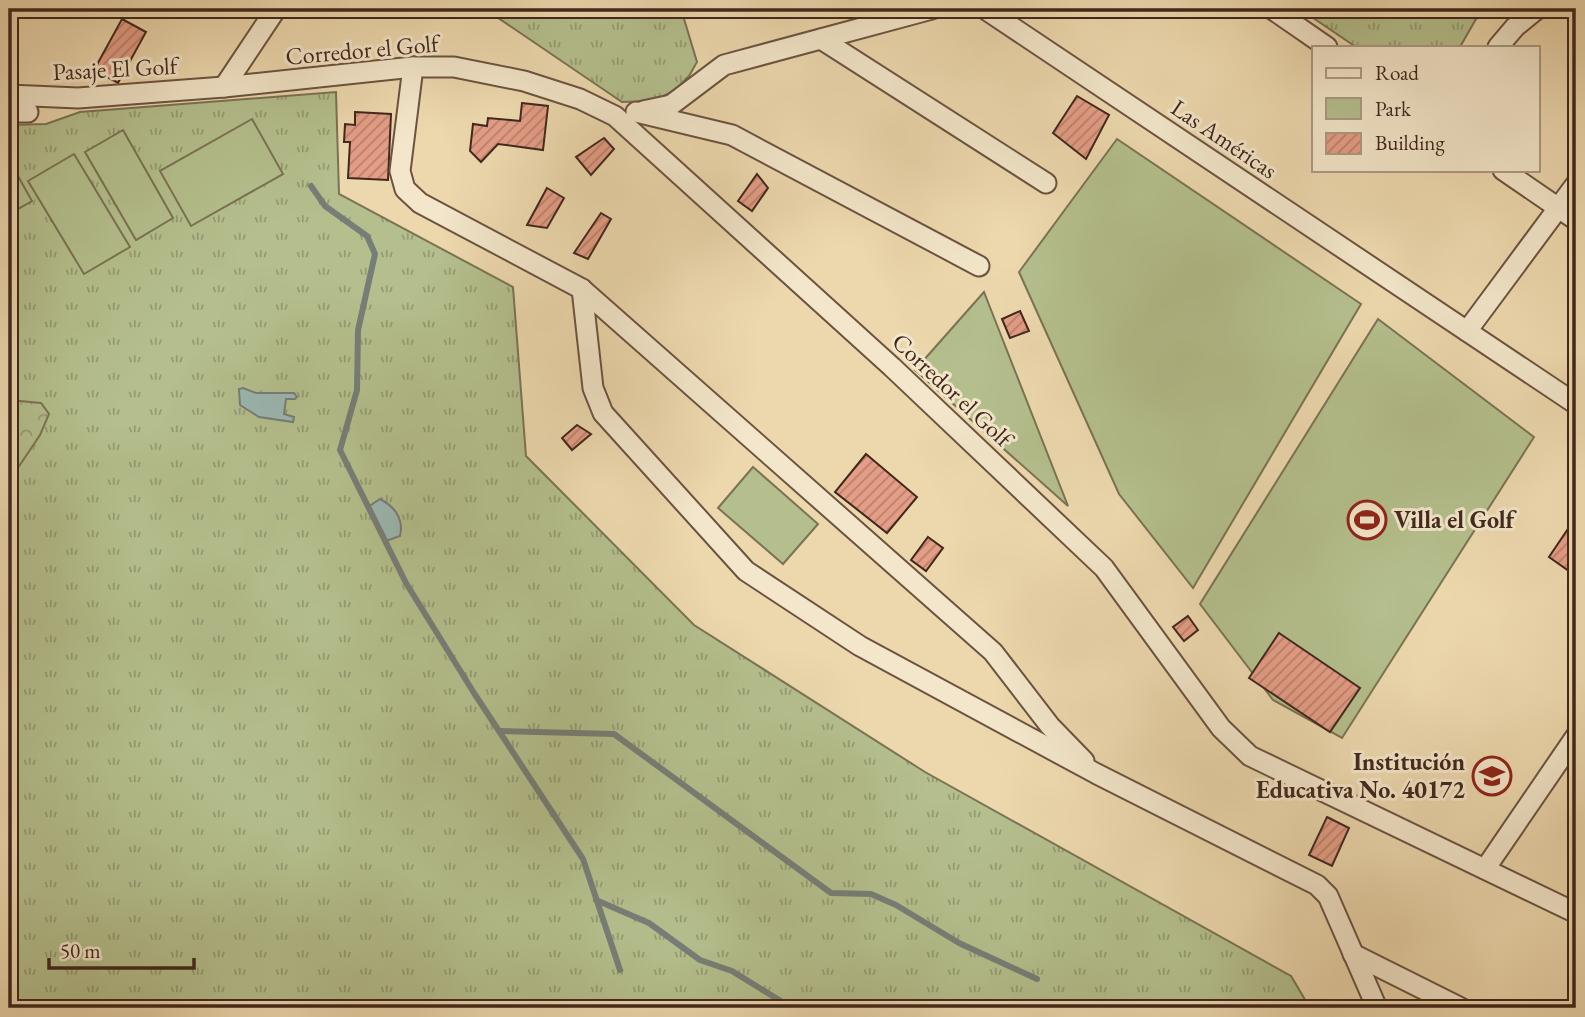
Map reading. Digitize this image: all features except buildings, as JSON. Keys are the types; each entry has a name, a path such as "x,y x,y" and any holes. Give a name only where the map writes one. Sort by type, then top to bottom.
{"street":[{"path":"224,87 276,9"},
{"path":"615,116 671,105 724,65 932,9"},
{"name":"Las Américas","path":"985,9 1576,404"},
{"path":"1272,9 1326,46"},
{"path":"1499,46 1515,27 1537,9"},
{"path":"821,38 1046,183"},
{"path":"413,67 400,171 405,188 420,203 582,289 993,652 1050,726 1097,774"},
{"name":"Corredor el Golf","path":"224,87 413,67 454,67 524,81 580,99 615,116 892,367 1104,568 1221,728 1250,756 1576,913"},
{"name":"Pasaje El Golf","path":"9,95 78,98 224,87"},
{"path":"636,112 732,135 979,266"},
{"path":"1506,172 1576,220"},
{"path":"1467,331 1576,184"},
{"path":"582,289 593,388 603,413 746,571 860,646 1097,774 1317,885 1328,896 1377,1008"},
{"path":"1485,869 1576,736"},
{"path":"1353,954 1461,1008"}],"green space":[{"path":"485,9 681,9 697,62 689,76 674,91 653,101 622,102"},
{"path":"1300,9 1495,9 1476,19 1461,46 1355,46"},
{"path":"336,92 339,194 513,287 526,456 694,625 925,772 1291,976 1310,1008 9,1008 9,125 46,124 80,112"},
{"path":"252,119 283,174 191,226 160,171"},
{"path":"123,130 173,218 136,240 85,152"},
{"path":"1117,139 1361,304 1193,588 1119,494 1019,272"},
{"path":"74,154 130,247 84,274 28,181"},
{"path":"9,160 32,201 9,214"},
{"path":"984,292 1068,506 915,370"},
{"name":"Villa el Golf","path":"1378,319 1534,437 1342,738 1273,700 1200,604"},
{"path":"9,400 41,403 49,414 40,435 9,481"},
{"path":"753,467 818,524 783,564 718,508"}],"water":[{"path":"239,389 256,393 294,393 297,397 295,399 286,399 284,414 294,417 293,422 259,417 240,405"},
{"path":"380,499 394,510 401,524 400,536 386,541 368,507"}],"waterway":[{"path":"311,186 325,206 367,236 375,254 358,330 357,390 340,450 406,583 474,693 583,859 620,970"},
{"path":"500,731 614,734 831,893 871,894 896,905 959,943 1037,979"},
{"path":"596,900 649,923 700,960 732,971 792,1008"}],"place":[{"name":"Villa el Golf","path":"1367,520"},
{"name":"Institución Educativa No. 40172","path":"1492,776"}]}
